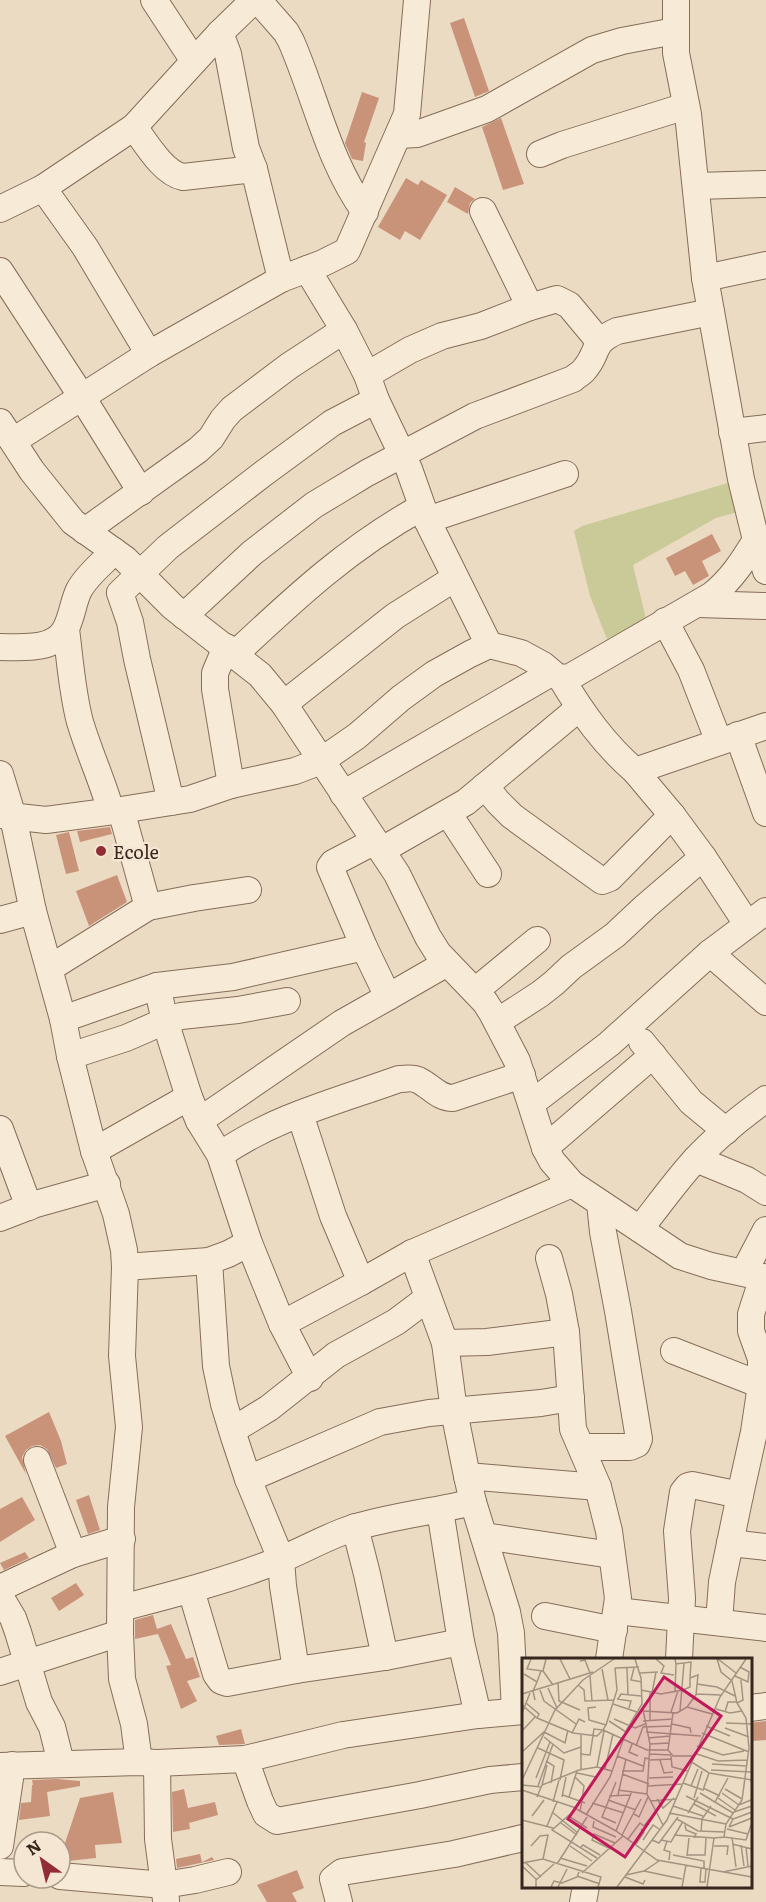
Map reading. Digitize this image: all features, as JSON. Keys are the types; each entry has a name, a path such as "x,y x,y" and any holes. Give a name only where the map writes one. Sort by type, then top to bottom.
{"street":[{"path":"154,0 194,62"},
{"path":"0,209 43,188 134,127 220,33 256,0 286,32 291,41 336,161 365,212"},
{"path":"417,0 407,114 347,250 281,279 149,354 82,397 7,432 32,471 73,522 114,551 184,616 260,675 284,704 397,874 428,937 447,963 484,1002 497,1022 522,1075 545,1148 556,1166 572,1184 680,1256 711,1266 758,1276"},
{"path":"676,0 676,53 686,106 705,278 732,432 758,510 756,540 766,571"},
{"path":"399,135 417,134 487,109 592,50 622,41 675,31"},
{"path":"220,33 228,54 246,148 254,168 281,279"},
{"path":"540,154 686,106"},
{"path":"134,127 166,167 177,176 254,168"},
{"path":"696,186 766,184"},
{"path":"43,188 85,248 149,354"},
{"path":"483,211 530,307"},
{"path":"705,278 766,265"},
{"path":"307,269 344,330 367,375 376,400 409,468 425,514 489,645"},
{"path":"0,271 141,492"},
{"path":"367,375 442,336 481,326 557,299 569,305 599,341"},
{"path":"184,616 252,553 314,505 367,473 475,416 573,379 584,370 599,341 617,331 711,312"},
{"path":"85,531 198,450 211,438 232,409 289,366 344,330"},
{"path":"171,802 130,622 120,596 121,590 168,547 282,459 332,423 376,400"},
{"path":"732,432 766,428"},
{"path":"231,785 215,689 215,673 230,651 329,569 388,526 565,474"},
{"path":"343,795 556,676 570,677 578,673 698,604 726,584 736,573 756,540"},
{"path":"114,551 81,586 66,629 75,699 81,723 116,810 148,907"},
{"path":"284,704 374,631 455,578"},
{"path":"698,604 766,606"},
{"path":"665,621 766,813"},
{"path":"0,647 47,644 57,639 66,629"},
{"path":"6,816 46,820 171,802 190,799 231,785 295,771 321,761 357,736 401,698 434,674 470,654 489,645 532,657 556,676 603,740 635,771 704,857 757,917 710,953 630,1027 532,1103"},
{"path":"388,997 330,867 333,863 379,845 448,813 466,802 579,708"},
{"path":"635,771 766,726"},
{"path":"0,774 6,816 50,968 94,1151 107,1184 124,1250 122,1356 129,1427 121,1507 122,1679 134,1724 148,1762 165,1894"},
{"path":"485,786 512,816 602,881 610,878 672,815"},
{"path":"448,813 488,874"},
{"path":"497,1022 540,994 571,967 615,935 704,857"},
{"path":"50,968 148,907 248,890"},
{"path":"0,920 33,911"},
{"path":"475,991 537,940"},
{"path":"63,1019 157,986 233,977 364,947"},
{"path":"710,953 766,1002"},
{"path":"199,1121 342,1023 447,963"},
{"path":"157,986 165,1021 189,1097 199,1121 220,1155 249,1243 282,1324 310,1378"},
{"path":"70,1056 126,1038 165,1021 188,1015 226,1012 287,1001"},
{"path":"630,1027 691,1101 726,1131"},
{"path":"545,1148 653,1055"},
{"path":"220,1155 276,1123 399,1079 418,1080 446,1098 453,1098 522,1075"},
{"path":"94,1151 189,1097"},
{"path":"640,1229 696,1159 766,1099"},
{"path":"300,1114 333,1216 362,1282"},
{"path":"0,1129 29,1206"},
{"path":"696,1159 747,1180 766,1192"},
{"path":"0,1218 29,1206 107,1184"},
{"path":"282,1324 362,1282 412,1252 572,1184"},
{"path":"582,1447 630,1447 637,1444 639,1439 600,1203"},
{"path":"718,1622 722,1582 754,1432 761,1384 760,1359 751,1331 751,1314 766,1230"},
{"path":"125,1267 209,1261 249,1243"},
{"path":"0,1846 6,1765 244,1759 343,1735 519,1711 507,1612 466,1476 445,1343 412,1252"},
{"path":"549,1258 566,1332 573,1429 598,1487 606,1515 618,1598 609,1658"},
{"path":"209,1261 216,1366 224,1404 248,1479 281,1559 296,1670"},
{"path":"233,1430 269,1408 310,1378 336,1355 396,1323 428,1298"},
{"path":"445,1343 488,1342 566,1332"},
{"path":"674,1351 761,1384"},
{"path":"248,1479 380,1422 429,1413 541,1404 571,1398"},
{"path":"37,1460 73,1554"},
{"path":"466,1476 598,1487"},
{"path":"679,1658 682,1618 677,1530 684,1489 692,1485 740,1496"},
{"path":"0,1672 28,1664 120,1620 191,1590 281,1559 355,1527 473,1502"},
{"path":"440,1510 461,1641 478,1715"},
{"path":"355,1527 368,1574 385,1657"},
{"path":"484,1536 612,1555"},
{"path":"0,1588 73,1554 122,1539"},
{"path":"730,1543 766,1547"},
{"path":"191,1590 216,1674 221,1681 227,1683 385,1657 461,1641"},
{"path":"0,1596 7,1622 28,1664 39,1702 52,1728 61,1763"},
{"path":"545,1616 615,1621 682,1618 766,1628"},
{"path":"751,1708 766,1706"},
{"path":"244,1759 266,1814 278,1821 490,1780 522,1777"},
{"path":"339,1902 333,1879 342,1872 453,1854 522,1838"},
{"path":"72,1878 165,1894 195,1880 228,1872"},
{"path":"583,1902 586,1887"}],"green space":[{"path":"738,480 745,510 716,518 633,565 646,619 607,639 590,596 574,531 582,526"}],"building":[{"path":"464,18 489,91 475,97 450,23"},
{"path":"362,92 379,98 364,142 366,143 363,161 352,159 345,143"},
{"path":"501,118 524,184 503,190 482,127"},
{"path":"406,178 418,185 421,180 447,195 420,240 405,231 400,240 378,227"},
{"path":"455,187 475,199 470,203 468,214 447,202"},
{"path":"712,534 721,551 702,561 709,576 693,585 685,571 675,576 666,558"},
{"path":"110,827 112,834 80,842 77,831"},
{"path":"69,832 79,871 66,874 56,835"},
{"path":"117,875 127,902 89,926 76,891"},
{"path":"49,1412 61,1441 67,1464 56,1468 47,1449 40,1445 32,1446 22,1457 26,1474 5,1436"},
{"path":"89,1495 100,1530 88,1534 76,1500"},
{"path":"22,1497 35,1520 0,1542 0,1509"},
{"path":"25,1552 29,1558 4,1570 0,1563"},
{"path":"76,1583 84,1595 59,1611 51,1598"},
{"path":"153,1615 157,1629 171,1624 186,1659 193,1657 200,1677 187,1681 197,1701 181,1709 166,1666 171,1665 158,1634 135,1639 135,1620"},
{"path":"766,1721 766,1740 751,1741 751,1723"},
{"path":"241,1729 245,1744 219,1745 216,1736"},
{"path":"32,1780 80,1781 80,1786 47,1792 50,1816 19,1820 21,1803 31,1802"},
{"path":"184,1789 188,1808 215,1802 218,1815 189,1823 190,1829 173,1832 172,1792"},
{"path":"113,1792 122,1843 95,1845 96,1858 72,1861 72,1830 69,1830 80,1798"},
{"path":"200,1854 202,1862 212,1857 214,1860 177,1868 176,1859"},
{"path":"297,1870 304,1888 292,1893 297,1902 267,1902 257,1885"}],"place":[{"name":"Ecole","path":"101,851"}]}
